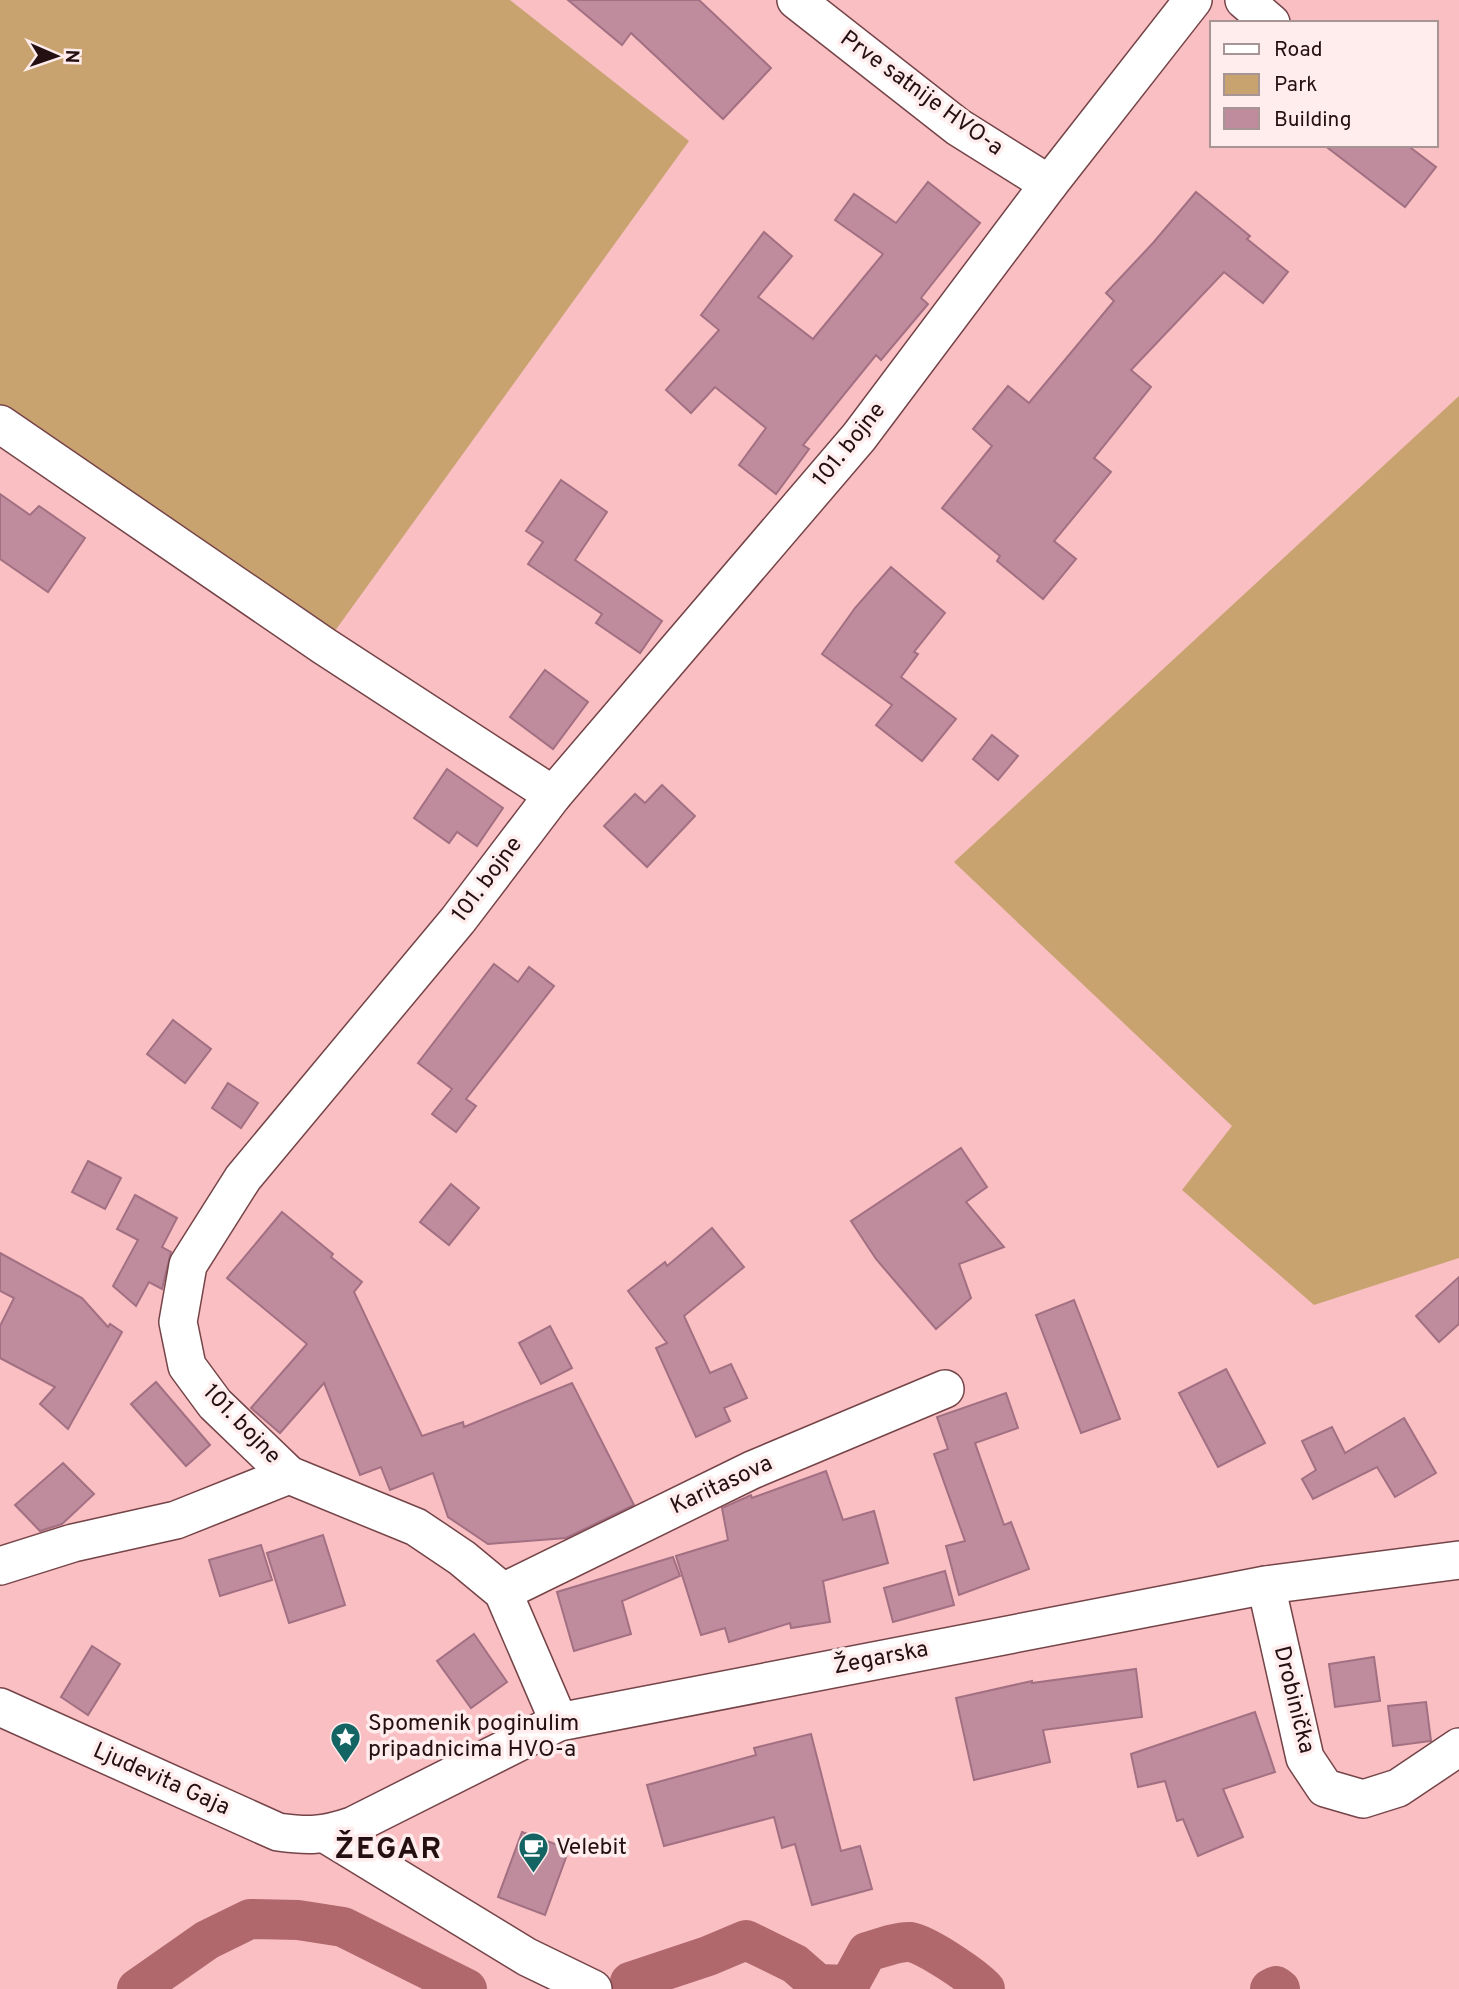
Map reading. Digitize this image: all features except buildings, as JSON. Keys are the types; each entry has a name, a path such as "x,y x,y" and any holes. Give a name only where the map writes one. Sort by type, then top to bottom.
{"street":[{"name":"Prve satnije HVO-a","path":"796,0 958,127 1049,184"},
{"name":"101. bojne","path":"559,1722 503,1592 462,1558 416,1527 289,1475 215,1404 187,1366 177,1322 188,1265 243,1178 458,920 553,795 859,437 1049,184 1193,0"},
{"path":"1244,0 1269,21"},
{"path":"0,424 324,646 553,795"},
{"name":"Karitasova","path":"503,1592 752,1470 945,1389"},
{"path":"0,1566 73,1542 176,1520 289,1475"},
{"name":"Žegarska","path":"327,1835 352,1826 559,1722 1266,1585 1459,1559"},
{"name":"Drobinička","path":"1266,1585 1305,1758 1325,1788 1363,1799 1398,1788 1459,1747"},
{"name":"Ljudevita Gaja","path":"0,1707 278,1832 304,1836 327,1835"},
{"path":"327,1835 527,1957 593,1989"}],"green space":[{"path":"0,0 510,0 689,141 324,646 0,424"},
{"path":"1459,396 1459,1258 1314,1305 1182,1190 1232,1126 954,862"}],"waterway":[{"path":"137,1989 207,1940 250,1919 298,1920 343,1927 467,1989"},
{"path":"630,1982 708,1956 746,1940 795,1964 818,1984 849,1985 867,1952 910,1942 949,1962 985,1989"},
{"path":"1270,1989 1276,1986 1280,1989"}],"place":[{"name":"Spomenik poginulim pripadnicima HVO-a","path":"345,1764"},
{"name":"Velebit","path":"533,1875"}],"district":[{"name":"ŽEGAR","path":"389,1850"}]}
